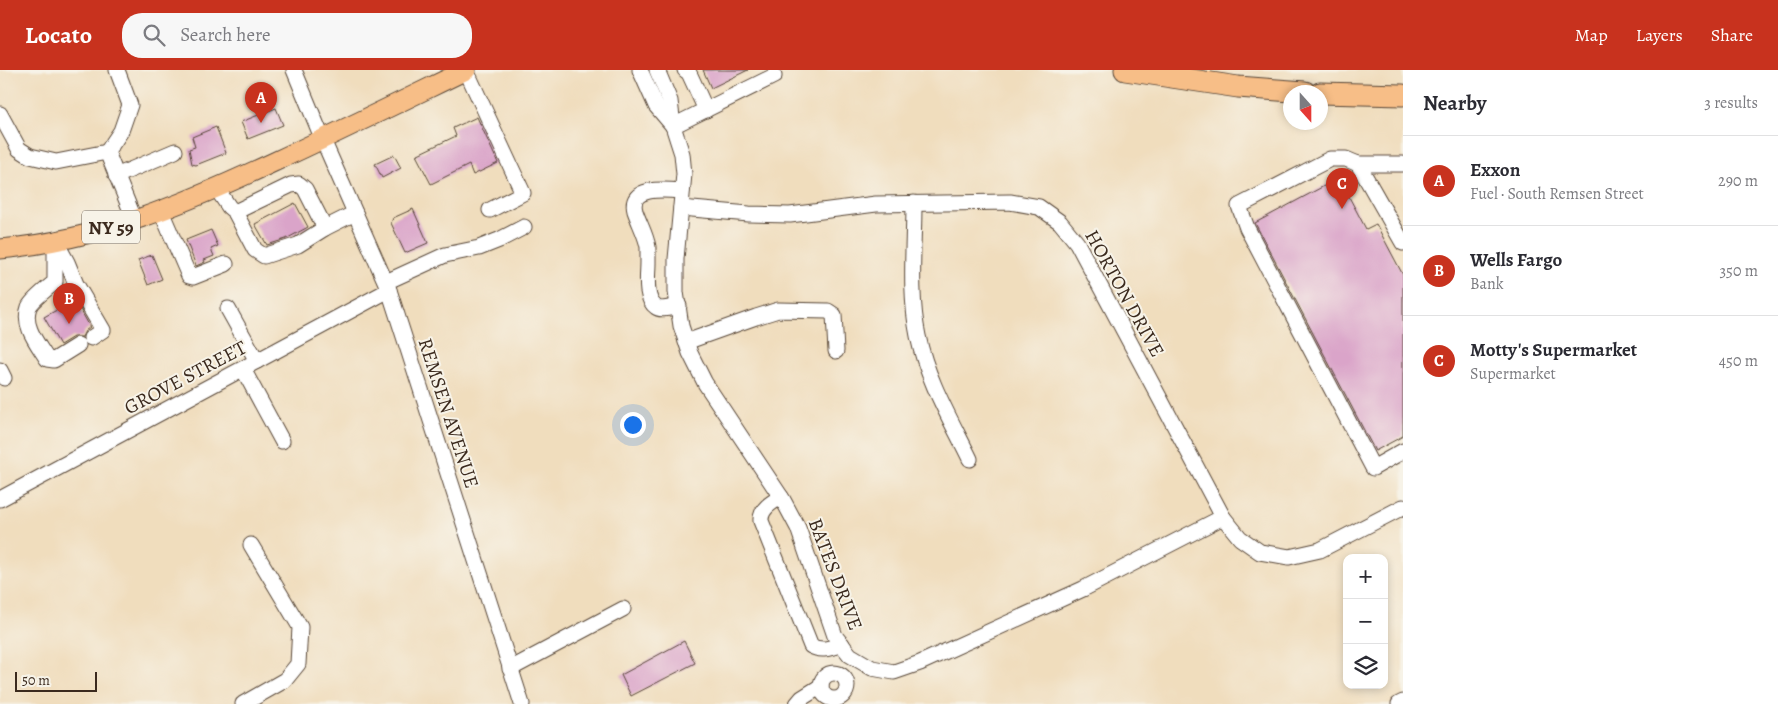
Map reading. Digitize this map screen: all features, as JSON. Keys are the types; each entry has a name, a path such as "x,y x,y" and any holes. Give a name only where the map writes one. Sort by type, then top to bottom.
{"highway":[{"path":"1125,70 1238,87 1283,90"},
{"path":"1328,93 1403,95"}],"main road":[{"name":"NY 59","path":"0,249 74,238 135,221 217,188 323,140 466,70"}],"street":[{"path":"0,114 19,149 30,156 56,162 107,152 121,131 130,105 117,70"},
{"name":"REMSEN AVENUE","path":"295,70 323,140 387,286 522,704"},
{"path":"466,70 523,193 490,210"},
{"name":"BATES DRIVE","path":"640,70 656,106 673,126"},
{"path":"659,75 684,70 689,73 706,110"},
{"name":"BATES DRIVE","path":"659,75 670,100 673,126 682,154 682,192 676,259 676,292 686,342 705,383 781,497 798,528 835,636 846,650 872,668 894,672 920,663 1083,589 1223,517"},
{"path":"673,126 774,76"},
{"path":"107,152 135,221"},
{"path":"116,176 175,152"},
{"path":"1403,164 1358,164 1346,159 1330,160 1240,206 1246,228 1373,468 1403,451"},
{"path":"1358,164 1403,243"},
{"path":"235,212 291,185 299,184 305,189 324,228"},
{"path":"217,188 229,207 235,212 256,250 264,256 307,240 324,228 355,213"},
{"path":"678,306 661,309 656,307 651,300 648,289 648,246 634,208 634,202 638,196 646,192 661,189 682,192"},
{"name":"HORTON DRIVE","path":"681,208 749,214 790,215 876,204 1010,202 1039,207 1060,222 1077,242 1223,517 1240,538 1260,552 1289,557 1320,550 1403,507"},
{"path":"914,203 914,299 918,336 928,370 944,408 970,459"},
{"path":"161,211 189,276 193,277 226,264"},
{"name":"GROVE STREET","path":"0,499 243,369 387,286 445,255 479,248 524,227"},
{"path":"55,241 67,262 76,284 103,330 54,360 47,359 30,330 27,321 30,306 55,282 55,241"},
{"path":"55,282 76,284"},
{"path":"228,309 257,361"},
{"path":"686,342 778,310 828,311 834,315 836,351"},
{"path":"243,369 282,442"},
{"path":"781,497 770,503 760,515 761,521 812,646 820,650 846,650 838,673"},
{"path":"242,704 285,680 298,664 300,627 251,545"},
{"path":"510,669 623,609"},
{"path":"796,704 820,686 823,678 830,673 838,673 847,682 846,691 840,698 827,698 821,691 820,686"}],"building":[{"path":"703,70 748,70 711,88"},
{"path":"276,108 283,125 248,139 241,122"},
{"path":"477,117 498,163 473,175 469,165 431,184 416,155 456,136 453,128"},
{"path":"216,127 226,153 196,165 192,164 189,149 195,147 192,137"},
{"path":"394,155 401,168 382,178 375,164"},
{"path":"1339,178 1366,229 1376,224 1403,275 1403,436 1375,451 1255,223"},
{"path":"295,203 308,227 286,239 267,245 255,224"},
{"path":"413,209 428,243 405,253 391,223 393,218"},
{"path":"211,230 218,246 211,249 214,256 196,266 186,240"},
{"path":"152,255 162,279 148,285 138,260"},
{"path":"75,300 90,327 82,337 73,337 60,345 44,317"},
{"path":"684,641 695,663 631,696 621,675"}],"place":[{"name":"Exxon","path":"261,123"},
{"name":"Motty's Supermarket","path":"1342,209"},
{"name":"Wells Fargo","path":"69,324"}]}
